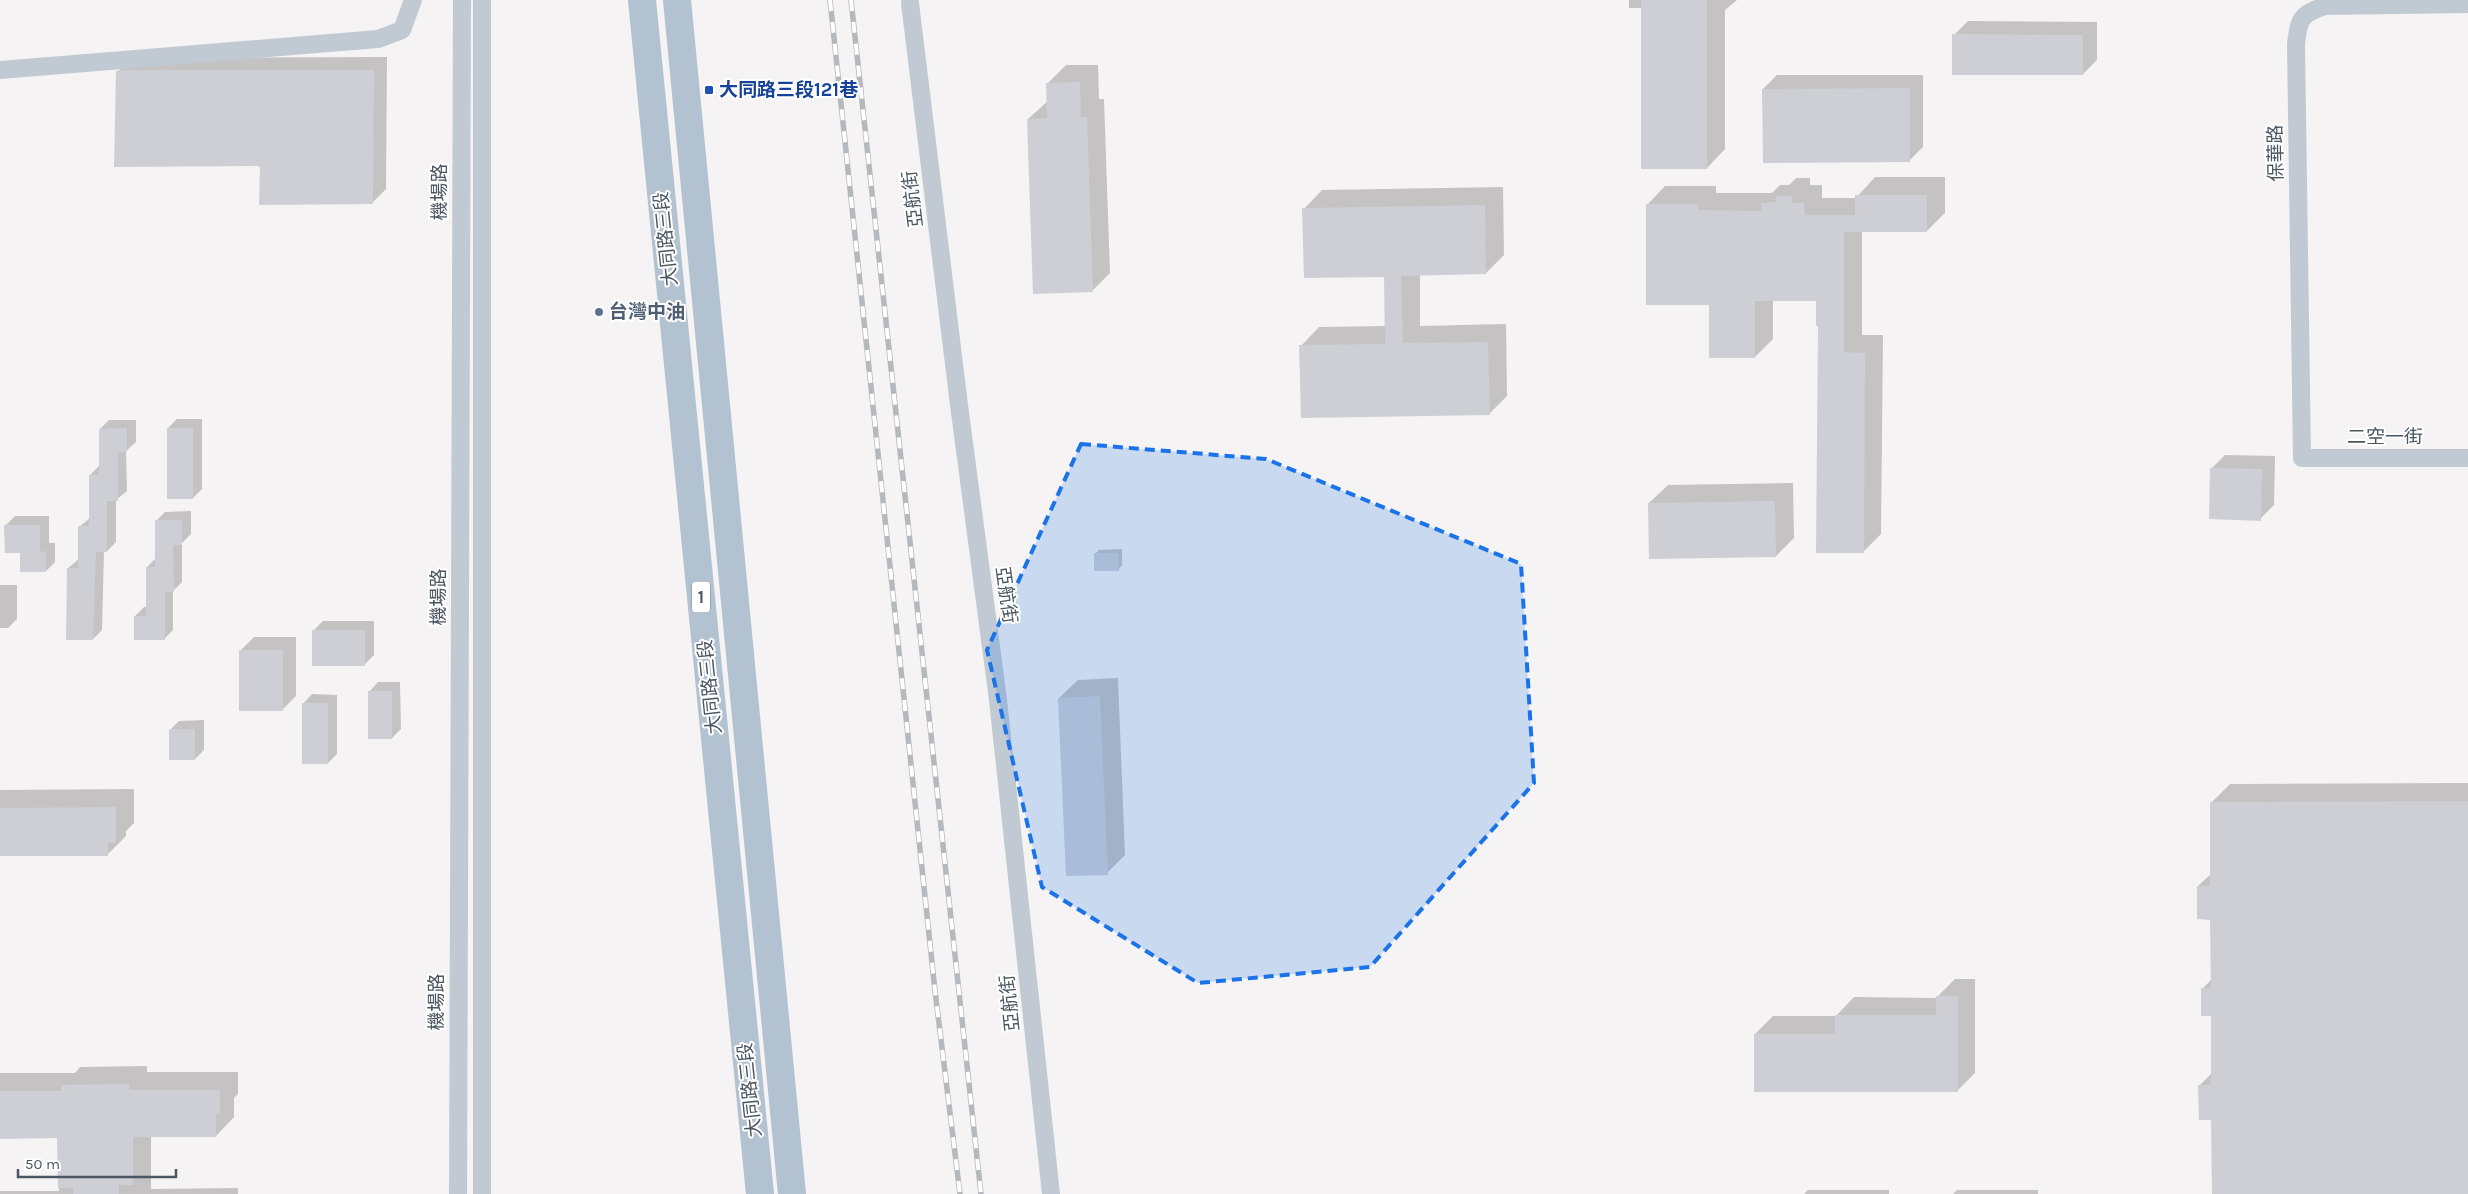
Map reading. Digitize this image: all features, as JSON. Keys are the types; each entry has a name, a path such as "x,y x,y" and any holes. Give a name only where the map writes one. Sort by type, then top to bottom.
{"main road":[{"name":"大同路三段","path":"642,0 760,1194"},
{"name":"大同路三段","path":"677,0 792,1194"}],"street":[{"path":"0,70 378,39 402,30 413,0"},
{"name":"機場路","path":"458,1194 462,0"},
{"path":"482,0 482,1194"},
{"name":"保華路","path":"2302,458 2296,44 2298,24 2307,12 2325,6 2417,2 2468,4"},
{"name":"亞航街","path":"910,3 959,405 998,700 1051,1194"},
{"name":"二空一街","path":"2302,458 2468,458"}],"highlighted area":[{"path":"1081,444 1266,459 1521,564 1534,783 1370,967 1198,983 1042,887 987,650"}],"building":[{"path":"1641,0 1707,0 1707,169 1641,169"},
{"path":"1952,34 2083,35 2083,75 1952,75"},
{"path":"374,70 373,204 259,205 260,167 257,166 114,167 116,71"},
{"path":"1080,82 1081,117 1087,117 1093,292 1033,294 1027,119 1047,118 1046,83"},
{"path":"1910,88 1910,162 1763,163 1762,89"},
{"path":"1855,195 1927,195 1927,232 1844,232 1844,352 1865,353 1864,553 1816,553 1818,326 1816,326 1816,301 1755,301 1755,358 1709,358 1709,305 1646,305 1646,204 1698,204 1698,210 1761,211 1761,203 1776,202 1776,196 1792,196 1792,203 1804,203 1805,215 1855,215"},
{"path":"1485,205 1486,274 1401,276 1403,343 1488,342 1490,415 1301,418 1299,345 1385,344 1384,277 1304,278 1302,208"},
{"path":"127,428 127,452 118,452 118,501 107,501 107,552 96,552 93,640 66,640 67,568 78,568 78,526 89,526 89,475 99,475 99,429"},
{"path":"167,428 193,428 193,499 167,499"},
{"path":"2210,468 2262,469 2261,521 2209,519"},
{"path":"1775,501 1776,557 1649,559 1648,503"},
{"path":"155,520 182,520 182,545 173,545 174,592 165,592 165,640 134,640 134,616 146,616 146,567 155,567"},
{"path":"4,525 40,525 40,552 46,551 46,572 20,572 20,553 5,553"},
{"path":"1094,553 1118,553 1119,571 1094,571"},
{"path":"312,630 365,630 365,666 312,666"},
{"path":"239,650 283,650 283,711 239,711"},
{"path":"368,691 392,691 392,739 368,739"},
{"path":"1100,696 1108,875 1066,876 1058,698"},
{"path":"302,703 328,703 328,764 302,764"},
{"path":"169,729 195,729 195,760 169,760"},
{"path":"2468,801 2468,1194 2212,1194 2211,1120 2199,1120 2198,1085 2211,1085 2211,1016 2201,1016 2201,988 2211,988 2210,920 2197,919 2197,886 2210,886 2210,802"},
{"path":"116,807 116,843 108,843 108,856 0,856 0,808"},
{"path":"1936,996 1958,996 1958,1092 1754,1092 1754,1034 1835,1034 1835,1015 1936,1015"},
{"path":"129,1084 129,1090 220,1090 220,1114 216,1114 216,1137 133,1137 133,1185 119,1185 119,1194 73,1194 73,1188 58,1188 57,1138 0,1139 0,1091 61,1091 61,1085"}],"railway":[{"path":"830,0 935,991 960,1194"},
{"path":"851,0 981,1194"}],"place":[{"name":"大同路三段121巷","path":"709,90"},
{"name":"台灣中油","path":"599,312"}]}
